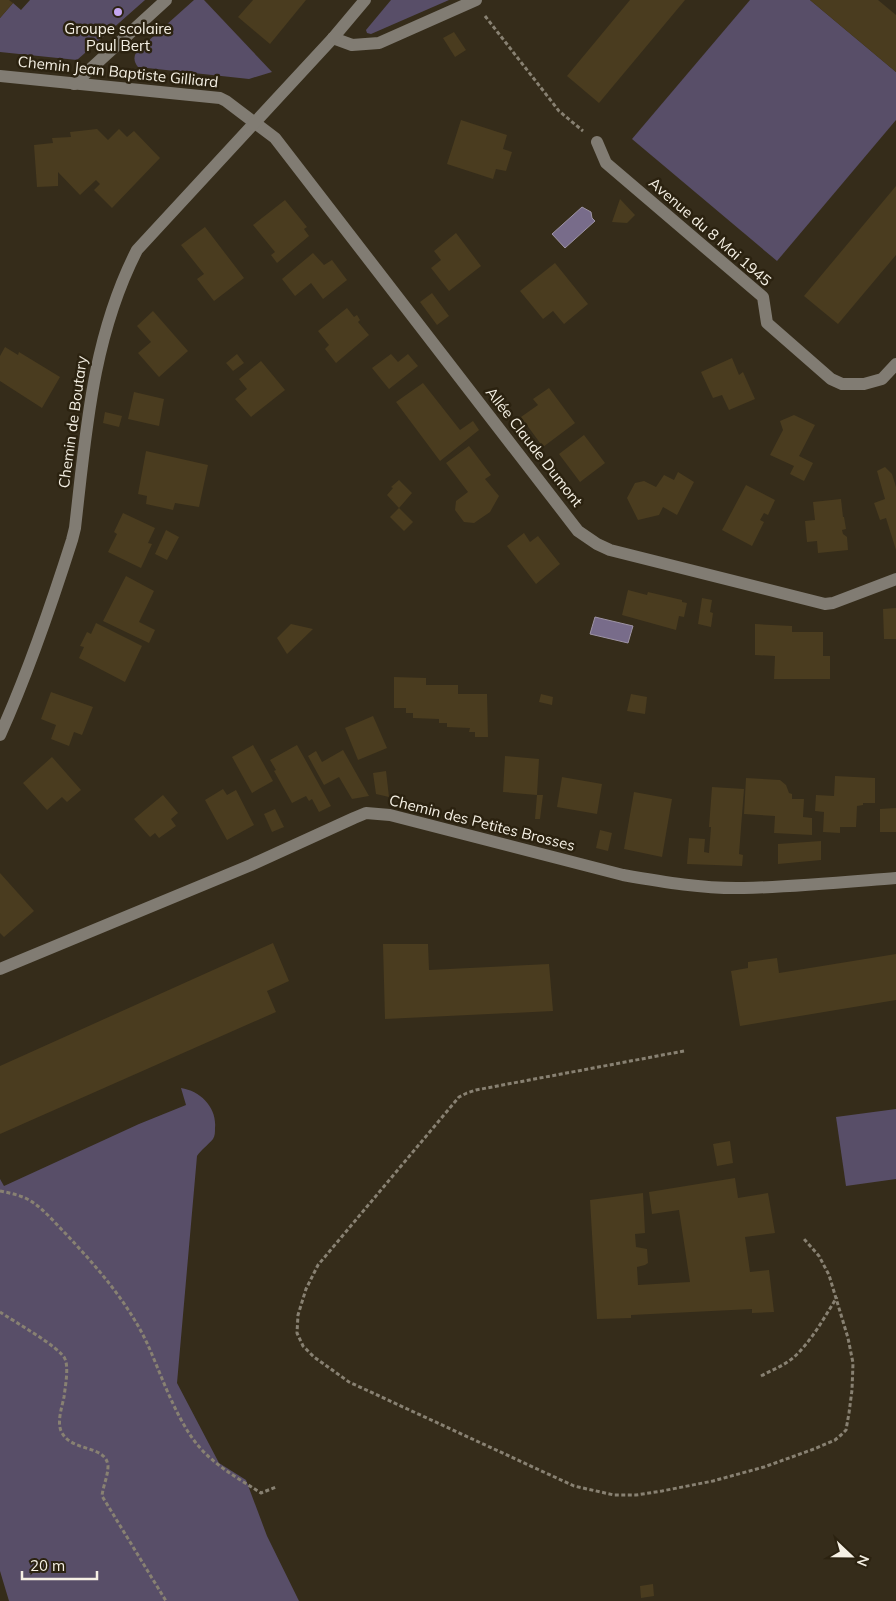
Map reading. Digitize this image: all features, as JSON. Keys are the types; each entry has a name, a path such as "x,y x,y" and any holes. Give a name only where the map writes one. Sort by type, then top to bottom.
{"street":[{"path":"74,84 166,0"},
{"name":"Chemin de Boutary","path":"0,735 35,652 72,540 91,393 103,338 124,276 137,250 333,38 365,0"},
{"path":"333,38 352,45 378,43 475,1"},
{"name":"Chemin Jean Baptiste Gilliard","path":"0,76 220,98 255,123"},
{"name":"Allée Claude Dumont","path":"255,123 274,138 578,532 610,550 825,604 833,603 896,579"},
{"name":"Avenue du 8 Mai 1945","path":"597,142 606,163 763,296 767,323 831,379 842,384 864,384 882,378 896,364"},
{"name":"Chemin des Petites Brosses","path":"0,969 251,865 366,813 399,817 624,875 660,882 743,888 896,878"}],"path":[{"path":"475,1 559,111 597,142"},
{"path":"684,1050 476,1090 459,1098 318,1266 306,1289 298,1315 297,1332 303,1346 314,1357 349,1382 574,1486 599,1492 636,1495 713,1481 764,1467 814,1449 835,1440 846,1430 852,1390 853,1363 848,1338 829,1275 819,1256 804,1239"},
{"path":"0,1191 23,1196 44,1211 92,1262 135,1319 182,1420 193,1439 205,1454 219,1466 261,1493 276,1487"},
{"path":"762,1376 780,1367 801,1349 820,1326 837,1297"},
{"path":"0,1312 57,1349 65,1359 66,1378 60,1424 62,1432 74,1445 102,1454 105,1458 108,1464 102,1496 166,1601"}],"shaded area":[{"path":"30,0 145,0 77,60 0,52 0,18 13,3 21,10"},
{"path":"194,0 204,0 272,72 249,79 138,67 134,59 137,51"},
{"path":"391,0 449,0 371,34 367,33 366,30"},
{"path":"750,0 810,0 896,72 896,120 777,261 632,139"},
{"path":"582,207 591,212 592,218 595,221 565,248 552,234"},
{"path":"595,617 633,626 628,643 590,634"},
{"path":"181,1088 195,1093 210,1107 215,1121 215,1135 197,1156 177,1383 219,1463 246,1480 267,1536 299,1601 9,1601 0,1571 0,1179 4,1186 139,1124 186,1105"},
{"path":"896,1109 896,1179 846,1186 836,1117"}],"building":[{"path":"0,0 9,0 13,3 0,18"},
{"path":"253,0 306,0 270,44 238,17"},
{"path":"630,0 685,0 599,103 567,76"},
{"path":"810,0 878,0 896,15 896,72"},
{"path":"454,32 466,50 455,57 443,38"},
{"path":"461,120 507,135 503,149 512,152 506,171 496,169 493,179 447,164"},
{"path":"97,129 108,140 119,129 127,137 134,131 160,158 112,208 94,190 100,184 96,180 80,195 58,172 58,186 37,187 34,145 53,143 52,138 71,137 70,132"},
{"path":"896,186 896,255 838,324 804,296"},
{"path":"620,199 635,215 627,223 612,222"},
{"path":"285,200 307,227 304,229 309,236 277,263 271,255 275,252 253,225"},
{"path":"205,227 244,278 214,301 197,279 204,274 181,245"},
{"path":"456,233 481,266 449,291 431,268 441,260 434,251"},
{"path":"313,253 324,265 332,260 347,280 323,299 311,283 295,296 282,279"},
{"path":"555,263 588,304 564,324 553,311 543,319 520,291"},
{"path":"432,293 449,316 437,325 420,302"},
{"path":"347,308 354,317 357,315 360,320 358,322 369,335 336,363 325,349 329,345 318,331"},
{"path":"153,311 188,351 159,377 138,353 151,342 137,326"},
{"path":"5,347 18,355 19,352 60,377 42,408 0,381 0,356"},
{"path":"237,354 244,363 233,371 226,363"},
{"path":"391,354 398,362 408,354 418,366 389,389 372,368"},
{"path":"732,358 739,375 743,372 755,399 729,410 722,395 713,398 701,372"},
{"path":"261,361 285,390 251,417 235,399 247,389 239,379"},
{"path":"423,383 460,430 473,421 479,430 440,461 396,402"},
{"path":"549,388 575,423 543,447 521,417 538,405 533,399"},
{"path":"134,392 164,399 159,426 128,419"},
{"path":"105,412 122,416 119,427 103,423"},
{"path":"794,415 815,425 799,456 813,463 804,481 790,474 794,466 770,455 783,430 780,421"},
{"path":"584,435 605,463 580,482 559,454"},
{"path":"469,446 491,475 485,479 499,496 490,512 474,523 464,522 455,510 456,501 468,492 446,463"},
{"path":"146,451 208,465 199,507 175,503 173,510 146,504 147,496 138,494"},
{"path":"885,467 892,474 896,487 896,550 886,518 880,520 874,503 885,499 877,471"},
{"path":"678,472 694,482 677,515 663,507 659,515 638,520 627,498 635,483 644,481 656,487 664,475 674,480"},
{"path":"399,480 412,493 399,508 387,495 393,488 391,487"},
{"path":"746,485 775,500 768,515 764,513 760,520 764,522 752,546 722,530"},
{"path":"841,499 846,529 842,530 843,534 847,537 848,550 818,553 817,541 807,542 805,521 815,520 813,502"},
{"path":"399,508 413,522 404,531 390,517"},
{"path":"123,513 155,528 148,543 152,544 141,568 108,552 117,534 114,532"},
{"path":"166,530 179,537 167,560 155,554"},
{"path":"524,533 530,542 538,536 560,564 536,584 507,546"},
{"path":"126,576 154,591 139,622 155,630 149,643 103,621"},
{"path":"628,590 647,595 648,592 682,600 682,602 687,603 684,617 679,616 676,630 622,615"},
{"path":"702,598 712,600 710,612 713,613 711,627 698,624"},
{"path":"896,608 896,639 884,639 883,609"},
{"path":"96,623 142,646 125,682 79,658 84,647 80,646 87,632 91,634"},
{"path":"291,624 313,629 287,654 277,638"},
{"path":"755,624 792,626 792,632 823,632 823,656 830,656 830,679 774,679 775,656 755,655"},
{"path":"394,677 426,678 426,685 458,685 458,694 487,694 488,737 475,737 475,732 469,732 470,728 447,727 447,723 439,723 439,719 413,718 413,713 406,713 406,708 394,708"},
{"path":"51,692 93,707 82,735 74,732 69,746 51,739 56,725 41,719"},
{"path":"541,694 553,697 552,705 539,702"},
{"path":"631,694 647,697 645,714 627,711"},
{"path":"373,716 387,748 358,760 345,728"},
{"path":"253,745 273,781 252,793 232,757"},
{"path":"297,745 331,806 319,812 312,799 309,801 306,796 292,803 270,760"},
{"path":"343,750 369,796 352,799 339,777 324,785 308,756 316,751 322,762"},
{"path":"505,756 539,759 537,795 503,792"},
{"path":"52,757 81,790 67,802 62,797 47,810 23,783"},
{"path":"386,771 389,797 376,794 373,773"},
{"path":"835,776 875,778 875,803 863,803 863,805 857,806 856,827 840,827 840,833 823,832 824,812 815,811 816,795 834,796"},
{"path":"562,777 602,784 597,814 557,807"},
{"path":"746,778 780,780 786,785 789,793 792,794 792,799 804,799 803,817 812,818 812,835 774,833 775,816 744,814"},
{"path":"712,787 744,789 739,854 743,855 742,866 687,864 689,838 705,839 704,852 709,853"},
{"path":"223,789 227,795 236,790 254,825 227,840 205,800"},
{"path":"634,792 672,799 662,857 624,849"},
{"path":"163,795 178,813 171,819 176,826 159,838 155,833 150,837 134,819"},
{"path":"537,795 543,795 540,819 535,819"},
{"path":"896,808 896,832 880,832 880,809"},
{"path":"275,809 284,827 272,832 264,814"},
{"path":"600,830 612,833 608,851 596,848"},
{"path":"821,841 821,860 778,864 778,844"},
{"path":"0,873 34,911 4,937 0,933"},
{"path":"273,943 289,981 267,991 276,1012 0,1134 0,1066"},
{"path":"383,944 428,944 429,970 549,964 553,1011 385,1019"},
{"path":"896,954 896,1000 740,1026 731,971 748,968 748,962 777,958 779,973"},
{"path":"730,1141 733,1163 717,1166 713,1144"},
{"path":"735,1178 738,1198 768,1193 775,1233 745,1237 750,1272 769,1270 774,1312 752,1313 752,1309 631,1315 631,1318 597,1319 590,1200 643,1193 645,1233 635,1234 636,1247 647,1249 648,1263 637,1267 638,1285 690,1282 679,1210 652,1214 649,1192"},
{"path":"653,1584 654,1596 641,1598 640,1586"}],"place":[{"name":"Groupe scolaire Paul Bert","path":"118,12"}]}
